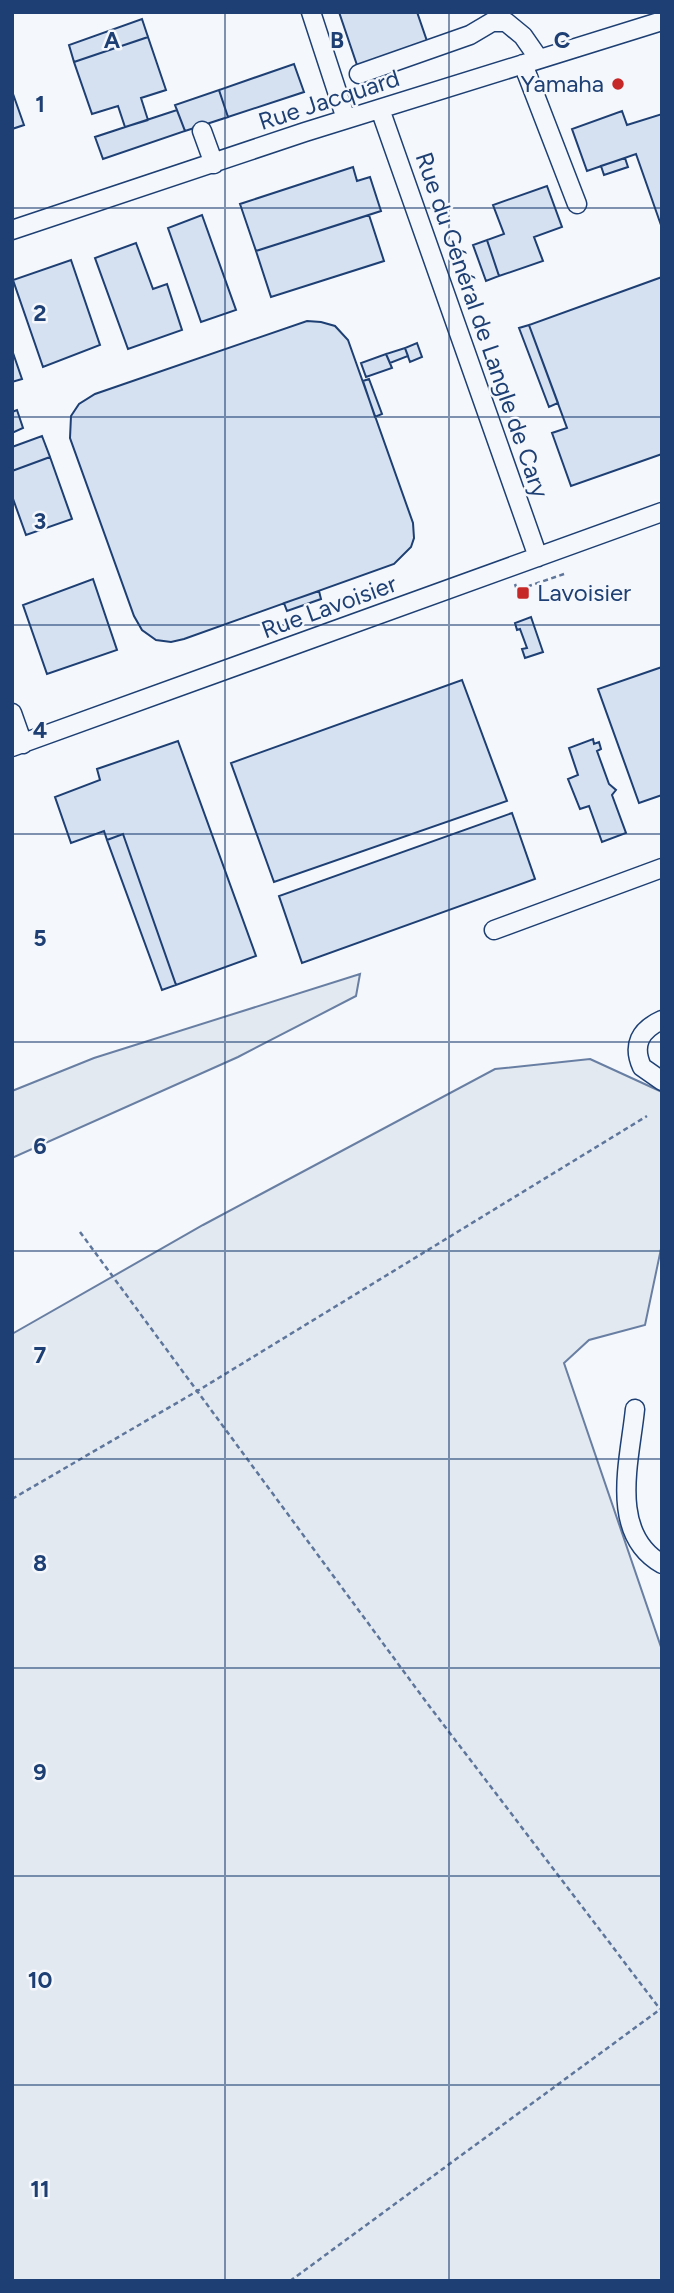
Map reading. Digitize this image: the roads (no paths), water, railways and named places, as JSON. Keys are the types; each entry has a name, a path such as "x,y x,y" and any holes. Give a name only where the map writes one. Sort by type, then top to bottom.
{"street":[{"path":"311,12 346,120"},
{"path":"359,74 470,35 492,22 506,22 523,36 577,204"},
{"name":"Rue Jacquard","path":"12,230 531,61 660,26"},
{"name":"Rue du Général de Langle de Cary","path":"380,109 538,557"},
{"path":"202,131 214,163"},
{"name":"Rue Lavoisier","path":"18,746 662,512"},
{"path":"12,713 18,746"},
{"path":"494,930 662,868"},
{"path":"662,1020 642,1032 637,1048 642,1068 662,1081"},
{"path":"635,1409 625,1501 630,1528 642,1550 662,1564"}],"place":[{"name":"Yamaha","path":"618,84"},
{"name":"Lavoisier","path":"523,593"}]}
